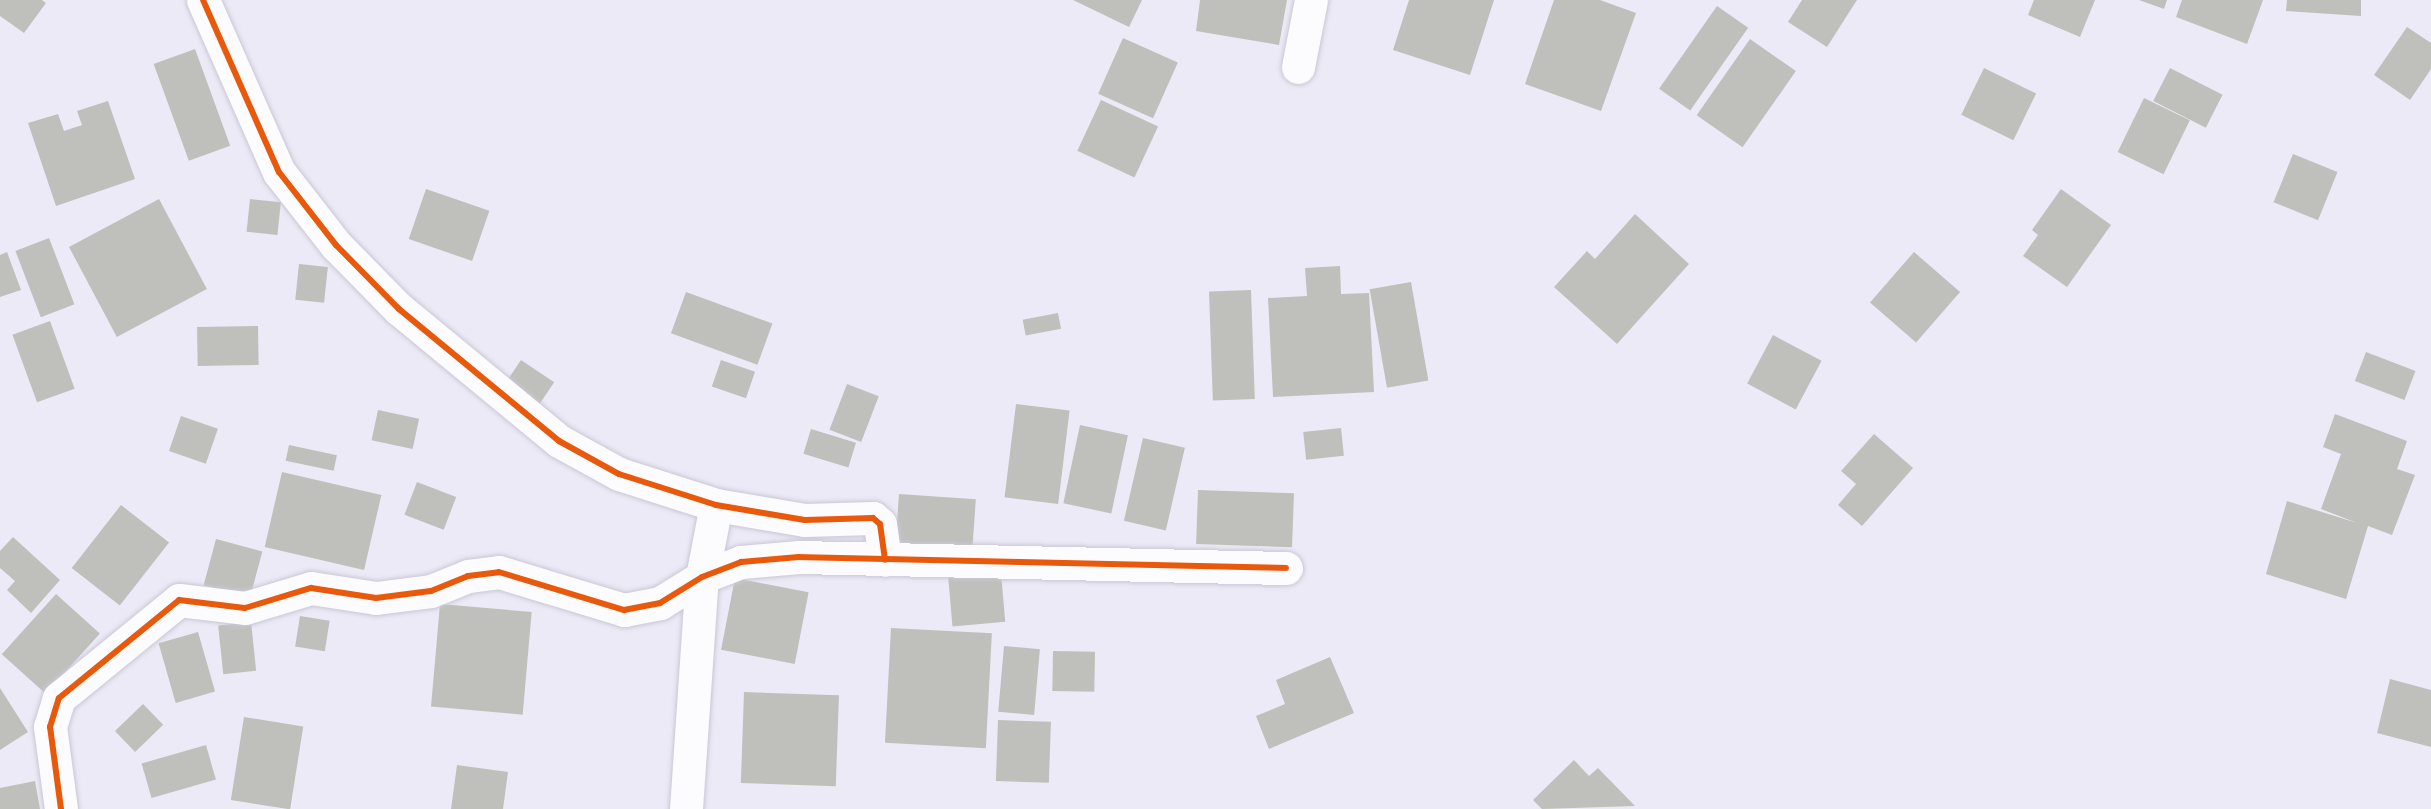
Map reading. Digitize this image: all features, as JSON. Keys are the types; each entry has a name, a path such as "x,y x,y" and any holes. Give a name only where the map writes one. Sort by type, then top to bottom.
{"street":[{"path":"203,0 279,172 336,245 399,309 559,441 619,474 717,506 805,520 873,518 880,524 885,560"},
{"path":"1298,67 1311,0"},
{"path":"686,809 702,577 717,506"},
{"path":"61,809 50,727 60,698 179,600 245,608 311,588 376,598 430,591 468,576 499,572 624,610 660,603 702,577 741,562 799,557 1286,567"}],"building":[{"path":"0,0 42,0 46,3 24,33 0,16"},
{"path":"1073,0 1142,0 1129,27"},
{"path":"1200,0 1287,0 1279,45 1196,31"},
{"path":"1409,0 1494,0 1470,75 1393,50"},
{"path":"1554,0 1600,0 1636,13 1601,111 1525,84"},
{"path":"1802,0 1857,0 1827,47 1788,22"},
{"path":"2034,0 2095,0 2080,37 2028,15"},
{"path":"2139,0 2167,0 2164,9"},
{"path":"2182,0 2263,0 2247,44 2176,17"},
{"path":"2287,0 2361,0 2361,16 2286,11"},
{"path":"1717,6 1748,28 1690,111 1659,89"},
{"path":"2407,27 2431,43 2431,69 2410,100 2374,75"},
{"path":"1123,38 1178,62 1153,118 1098,94"},
{"path":"1750,39 1796,71 1743,147 1697,115"},
{"path":"195,49 230,146 189,161 154,64"},
{"path":"1984,68 2036,93 2013,140 1961,115"},
{"path":"2170,68 2223,95 2206,128 2153,101"},
{"path":"2144,98 2190,120 2164,174 2118,152"},
{"path":"1101,100 1158,127 1134,177 1077,151"},
{"path":"108,101 135,179 56,206 28,123 58,114 64,131 82,125 77,111"},
{"path":"2293,154 2338,172 2318,220 2274,202"},
{"path":"426,189 489,211 472,261 409,239"},
{"path":"2061,189 2111,225 2067,287 2023,256 2038,235 2032,230"},
{"path":"159,199 207,289 117,337 69,247"},
{"path":"250,199 281,202 277,235 247,232"},
{"path":"1635,214 1689,264 1617,344 1554,287 1587,251 1595,259"},
{"path":"49,238 74,304 41,317 15,251"},
{"path":"7,252 21,290 0,297 0,255"},
{"path":"1914,252 1960,292 1916,343 1870,303"},
{"path":"299,264 328,267 324,303 295,300"},
{"path":"1340,266 1341,294 1369,293 1374,392 1273,397 1268,298 1307,296 1305,268"},
{"path":"1411,282 1428,380 1387,388 1370,289"},
{"path":"1251,290 1255,399 1213,400 1209,291"},
{"path":"686,292 772,323 757,365 671,333"},
{"path":"1058,313 1061,329 1026,336 1023,320"},
{"path":"50,321 75,389 37,402 12,335"},
{"path":"258,326 259,365 198,366 197,327"},
{"path":"1773,335 1822,361 1796,409 1747,384"},
{"path":"2366,352 2415,371 2404,400 2355,381"},
{"path":"521,360 554,382 536,410 503,387"},
{"path":"721,360 755,372 746,398 712,386"},
{"path":"847,384 879,396 861,442 829,430"},
{"path":"1016,404 1070,411 1058,504 1005,497"},
{"path":"378,410 419,419 413,449 372,440"},
{"path":"2335,414 2407,441 2397,469 2415,475 2392,535 2368,526 2346,599 2266,574 2287,501 2357,523 2321,509 2341,454 2323,447"},
{"path":"181,416 218,429 206,464 169,451"},
{"path":"1080,425 1128,435 1111,513 1063,503"},
{"path":"1341,428 1344,456 1306,460 1303,432"},
{"path":"811,429 856,443 848,468 803,454"},
{"path":"1874,434 1913,468 1862,526 1838,505 1856,484 1841,471"},
{"path":"1143,438 1185,448 1166,530 1124,521"},
{"path":"289,445 337,455 334,471 286,461"},
{"path":"282,472 381,495 364,570 265,547"},
{"path":"417,482 456,497 444,530 404,515"},
{"path":"1198,490 1294,493 1292,547 1196,544"},
{"path":"899,494 976,499 972,549 896,544"},
{"path":"121,505 169,543 120,606 72,568"},
{"path":"13,537 60,580 31,613 7,590 15,581 0,568 0,551"},
{"path":"216,539 262,551 250,598 204,585"},
{"path":"1001,573 1005,622 952,626 948,578"},
{"path":"735,578 809,592 795,664 721,650"},
{"path":"56,594 100,633 46,694 2,654"},
{"path":"440,604 532,612 523,715 431,707"},
{"path":"300,616 330,621 325,651 295,647"},
{"path":"251,622 256,671 223,674 218,625"},
{"path":"891,628 992,633 986,748 885,743"},
{"path":"198,632 215,692 176,703 159,643"},
{"path":"1004,646 1040,649 1034,715 998,712"},
{"path":"1053,651 1095,652 1094,692 1052,691"},
{"path":"1330,657 1354,713 1269,749 1256,716 1285,704 1276,680"},
{"path":"2390,679 2431,690 2431,747 2377,733"},
{"path":"0,688 28,732 0,750"},
{"path":"744,692 839,695 836,786 741,783"},
{"path":"143,704 163,725 135,752 115,731"},
{"path":"244,717 303,726 290,809 231,800"},
{"path":"998,720 1051,722 1049,783 996,781"},
{"path":"206,745 216,780 152,798 142,763"},
{"path":"1574,760 1589,776 1598,768 1635,806 1542,809 1533,800"},
{"path":"457,765 508,772 503,809 451,809"},
{"path":"35,781 40,809 0,809 0,788"}],"cycle path":[{"path":"203,0 279,172 336,245 399,309 559,441 619,474 716,505 805,520 873,518 880,524 885,560"},
{"path":"61,809 50,727 59,698 179,600 245,608 311,588 376,598 431,591 468,576 499,572 624,610 660,603 702,577 741,562 799,557 1286,568"}]}
